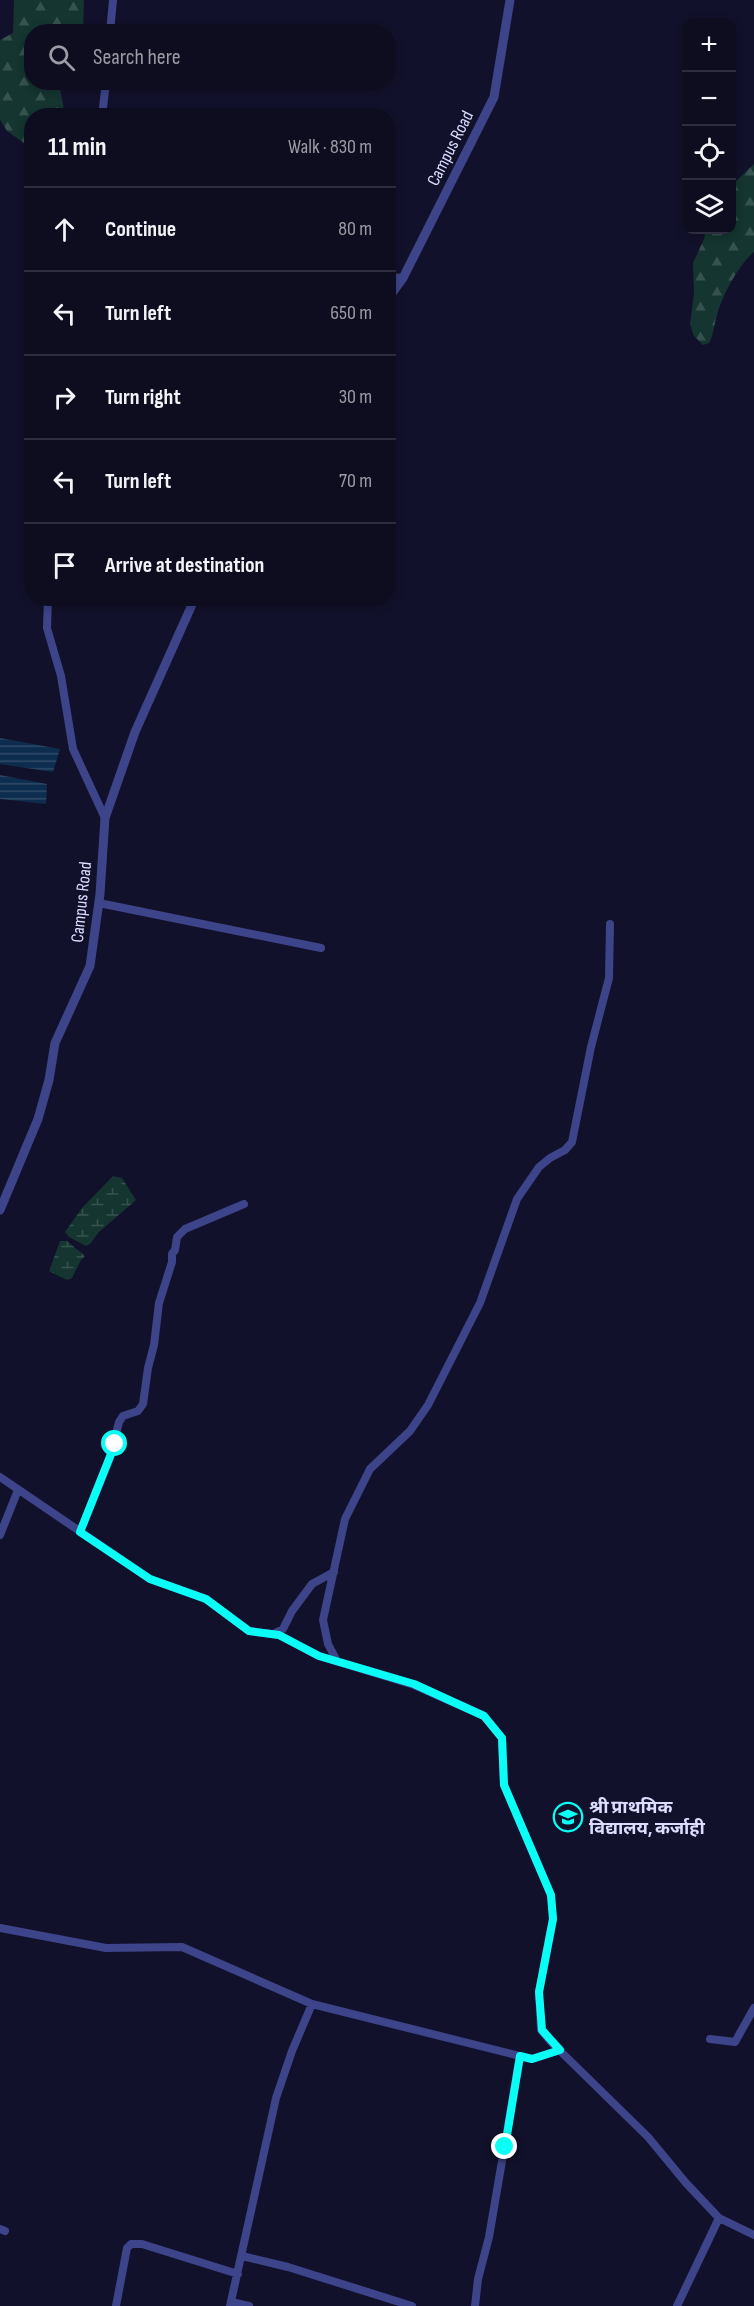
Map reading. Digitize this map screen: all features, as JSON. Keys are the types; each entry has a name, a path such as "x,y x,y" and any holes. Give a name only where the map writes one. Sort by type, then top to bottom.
{"street":[{"path":"111,24 113,0"},
{"name":"Campus Road","path":"396,288 494,97 510,0"},
{"path":"103,108 105,90"},
{"path":"396,278 403,278"},
{"path":"48,606 47,628 61,676 73,749 105,818"},
{"name":"Campus Road","path":"0,1210 38,1119 49,1080 55,1043 90,966 99,903 105,818 135,732 191,606"},
{"path":"99,903 321,948"},
{"path":"337,1661 328,1644 323,1620 345,1519 370,1470 410,1431 428,1405 480,1303 517,1199 539,1167 565,1150 572,1142 591,1047 609,978 610,924"},
{"path":"80,1532 110,1458 119,1422 123,1416 138,1411 142,1404 154,1345 156,1317 177,1237 185,1229 244,1204"},
{"path":"0,1477 150,1579 206,1599 249,1631 274,1634 319,1656 414,1684 484,1716 502,1738 504,1785 551,1895 553,1919 539,1992 542,2030 648,2137 719,2218 754,2235"},
{"path":"0,1535 18,1490"},
{"path":"274,1634 284,1629 292,1611 312,1584 334,1572"},
{"path":"0,1928 106,1948 182,1947 312,2004 532,2059 560,2050"},
{"path":"249,2306 231,2304 276,2098 292,2051 312,2004"},
{"path":"711,2039 735,2042 754,2008"},
{"path":"475,2306 478,2279 489,2237 520,2056"},
{"path":"677,2306 719,2218"},
{"path":"116,2306 127,2248 131,2244 142,2244 238,2274"},
{"path":"242,2256 288,2267 412,2306"}],"green space":[{"path":"14,0 84,0 83,24 24,24 24,90 60,90 64,108 24,108 24,143 7,131 0,120 0,40 13,33"},
{"path":"754,164 754,252 743,264 727,290 719,307 711,340 703,345 694,336 690,324 694,294 693,263 705,234 736,234 736,181"},
{"path":"113,1176 122,1178 136,1200 99,1232 90,1244 86,1246 69,1237 65,1232 82,1208"},
{"path":"60,1241 67,1241 85,1256 72,1278 67,1280 49,1271"}],"water":[{"path":"0,738 60,749 53,772 0,764"},
{"path":"0,775 47,784 46,804 0,799"}],"place":[{"name":"श्री प्राथमिक विद्यालय, कर्जाही","path":"568,1817"}],"route":[{"path":"115,1444 80,1532 150,1579 206,1599 232,1621 249,1631 279,1635 319,1656 414,1684 484,1716 502,1738 504,1785 551,1895 553,1919 539,1992 542,2030 560,2050 532,2059 520,2056 505,2147"}]}
